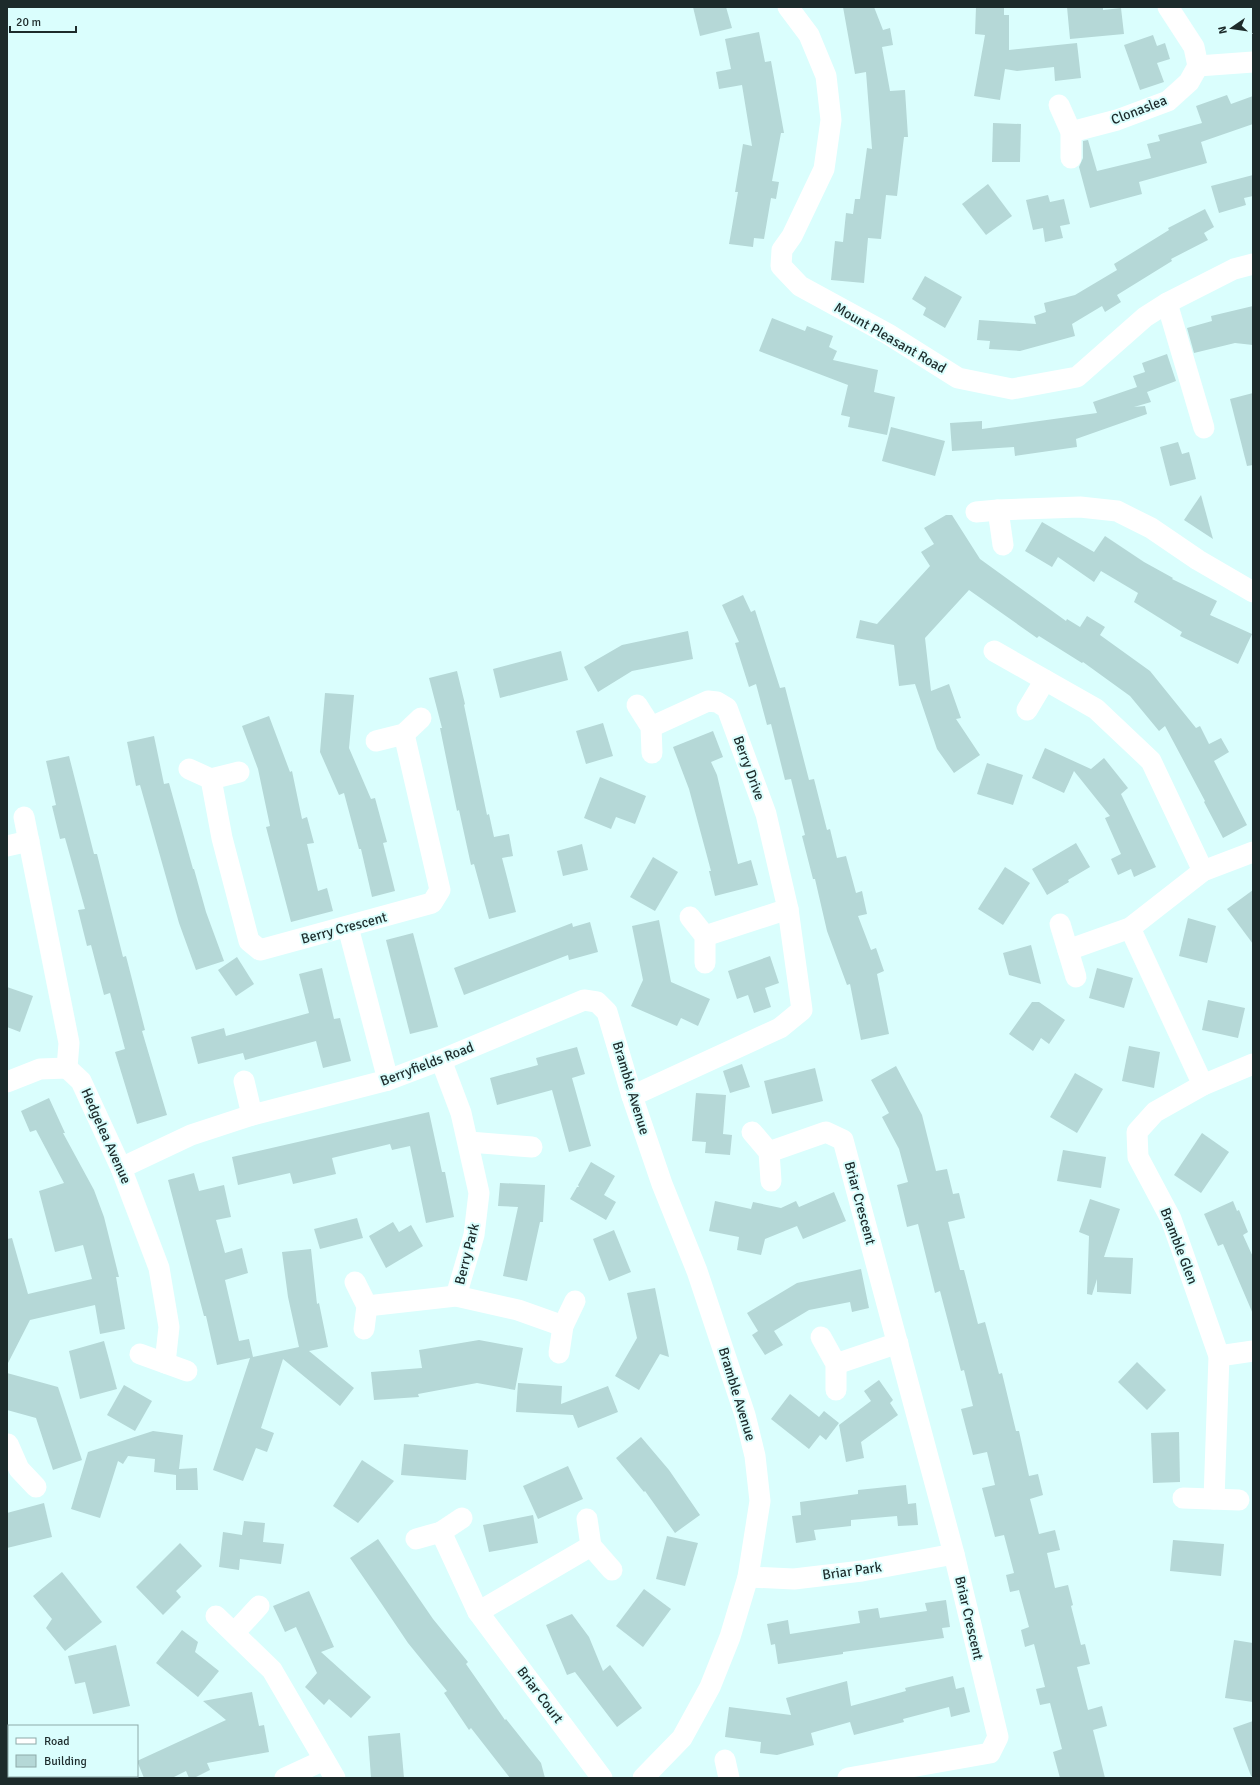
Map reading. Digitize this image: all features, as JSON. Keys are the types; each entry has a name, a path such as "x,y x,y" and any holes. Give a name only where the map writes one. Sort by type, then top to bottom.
{"street":[{"name":"Mount Pleasant Road","path":"788,7 809,35 826,76 831,120 824,169 792,236 782,250 781,266 800,286 888,334 958,378 1012,389 1077,378 1145,317 1167,304 1234,270 1253,264"},
{"path":"1168,7 1194,47 1198,66 1253,62"},
{"name":"Clonaslea","path":"1071,132 1117,120 1168,101 1189,82 1198,66"},
{"path":"1059,105 1071,132 1071,158"},
{"path":"1167,304 1204,428"},
{"path":"976,512 1080,507 1117,511 1151,528 1198,560 1253,592"},
{"path":"998,510 1003,545"},
{"path":"994,651 1096,709 1151,761 1203,871"},
{"path":"1027,710 1045,680"},
{"name":"Berry Drive","path":"632,1096 780,1028 802,1010 788,909 766,814 727,708 717,702 708,701 651,727"},
{"path":"637,705 651,727 652,753"},
{"path":"376,741 404,734 421,718"},
{"name":"Berry Crescent","path":"211,779 222,838 249,941 260,950 432,903 440,890 404,734"},
{"path":"189,768 211,779 239,772"},
{"path":"7,1082 40,1069 67,1068 69,1043 24,817"},
{"path":"7,846 29,841"},
{"path":"1068,950 1130,928 1203,871 1253,852"},
{"path":"706,936 788,909"},
{"path":"690,917 706,936 705,963"},
{"path":"1060,924 1076,977"},
{"path":"348,927 388,1080"},
{"path":"1130,928 1204,1085"},
{"name":"Berryfields Road","path":"121,1168 191,1134 252,1115 388,1080 441,1060 584,1000 597,1002"},
{"name":"Bramble Avenue","path":"597,1002 607,1012 632,1096 662,1184 697,1271 745,1415 755,1456 760,1501 748,1577 730,1636 710,1686 682,1738 643,1778"},
{"name":"Berry Park","path":"441,1060 461,1113 469,1142 479,1193 474,1235 456,1296"},
{"name":"Bramble Glen","path":"1214,1499 1219,1356 1171,1219 1138,1157 1137,1132 1155,1112 1204,1085 1253,1064"},
{"name":"Hedgelea Avenue","path":"67,1068 81,1082 121,1168 159,1268 169,1327 165,1363"},
{"path":"244,1081 252,1115"},
{"path":"752,1132 769,1152 771,1181"},
{"name":"Briar Crescent","path":"769,1152 826,1132 843,1140 954,1554 998,1738 990,1752 848,1778"},
{"path":"469,1142 532,1147"},
{"path":"355,1282 367,1306 364,1329"},
{"name":"Berry Park","path":"367,1306 456,1296 518,1310 563,1326"},
{"path":"559,1353 563,1326 575,1301"},
{"path":"821,1337 836,1364 836,1390"},
{"path":"836,1364 898,1343"},
{"path":"1219,1356 1253,1351"},
{"path":"140,1354 187,1371"},
{"path":"8,1444 13,1472 36,1487"},
{"path":"1183,1498 1239,1500"},
{"path":"416,1539 441,1532 462,1518"},
{"path":"587,1519 591,1546 612,1570"},
{"name":"Briar Court","path":"441,1532 478,1612 602,1778"},
{"path":"478,1612 591,1546"},
{"name":"Briar Park","path":"748,1577 794,1579 862,1571 954,1554"},
{"path":"235,1632 258,1606"},
{"path":"216,1616 235,1632 272,1670 335,1778"},
{"path":"285,1778 324,1760"}],"building":[{"path":"693,7 726,7 732,28 700,36"},
{"path":"843,7 874,7 883,30 890,28 893,45 882,47 890,91 905,90 908,137 904,137 897,196 886,195 881,239 868,238 864,283 831,280 835,241 843,242 846,213 853,214 855,199 860,199 867,148 872,149 866,72 855,74"},
{"path":"976,7 1004,7 1004,15 1009,15 1009,50 1077,43 1081,78 1055,81 1054,67 1017,71 1005,69 1000,100 974,96 985,35 975,34"},
{"path":"1067,7 1103,7 1103,10 1121,8 1124,34 1070,39"},
{"path":"759,32 765,62 771,61 784,133 781,133 772,181 779,182 776,199 771,198 764,239 754,238 753,247 729,244 738,192 735,192 743,144 752,146 742,85 719,89 716,72 731,69 725,39"},
{"path":"1153,35 1157,46 1165,43 1170,59 1157,63 1164,82 1140,90 1124,45"},
{"path":"1227,95 1231,104 1253,96 1253,124 1201,142 1207,163 1139,182 1142,194 1090,208 1079,167 1083,158 1083,141 1088,140 1097,171 1151,158 1147,144 1160,141 1158,135 1202,123 1196,106"},
{"path":"993,123 1021,124 1020,162 992,162"},
{"path":"1253,175 1253,196 1244,198 1246,205 1219,213 1211,186"},
{"path":"988,184 1012,216 986,235 962,204"},
{"path":"1048,195 1050,202 1064,199 1070,224 1060,226 1063,238 1045,242 1043,228 1033,230 1026,200"},
{"path":"1205,209 1214,227 1204,233 1208,240 1171,259 1172,261 1117,295 1121,302 1105,312 1102,306 1072,324 1075,336 1020,351 989,349 990,341 977,340 979,320 1036,324 1034,316 1046,312 1044,303 1075,295 1117,270 1114,264 1169,230 1168,228"},
{"path":"925,276 962,297 945,328 923,315 926,308 912,299"},
{"path":"1253,306 1253,345 1235,343 1194,353 1187,328 1212,321 1211,316"},
{"path":"772,318 805,331 807,326 833,336 829,347 837,351 833,360 878,370 874,392 895,397 887,435 848,427 850,417 841,415 848,385 759,351"},
{"path":"1167,354 1176,381 1147,392 1151,402 1134,407 1145,406 1147,414 1076,439 1077,447 1015,456 1014,447 952,451 950,423 982,421 982,429 1097,413 1093,402 1137,387 1133,376 1145,372 1142,363"},
{"path":"1253,393 1253,465 1247,466 1230,399"},
{"path":"891,427 945,441 935,476 882,461"},
{"path":"1178,442 1182,454 1189,452 1196,479 1170,486 1160,447"},
{"path":"1201,495 1213,539 1184,520"},
{"path":"946,515 952,515 980,559 1066,621 1067,619 1080,627 1087,616 1105,627 1100,635 1150,671 1196,728 1200,726 1209,744 1221,738 1229,752 1214,761 1247,825 1223,838 1165,726 1159,731 1130,696 1083,662 1082,663 1039,636 1037,638 969,590 925,638 931,691 949,684 961,718 956,719 980,755 954,773 937,749 915,684 899,686 894,645 856,638 860,620 877,624 930,566 921,552 934,544 924,528"},
{"path":"1042,522 1094,552 1105,536 1144,562 1173,578 1172,579 1217,601 1210,615 1252,634 1238,664 1180,636 1182,632 1134,602 1138,593 1101,571 1094,582 1058,557 1052,567 1025,551"},
{"path":"743,595 751,612 755,610 780,688 785,687 809,780 814,779 827,830 830,829 837,858 846,856 856,893 862,891 867,914 858,916 871,950 876,948 884,971 877,974 889,1034 861,1040 850,984 847,985 827,931 815,879 813,879 802,836 805,835 791,779 785,780 771,724 767,725 756,684 749,687 735,643 739,642 722,605"},
{"path":"688,631 693,659 632,671 598,692 584,667 622,645"},
{"path":"561,651 568,680 500,698 493,669"},
{"path":"457,671 487,815 489,814 494,837 509,834 513,856 502,858 516,912 489,919 474,864 471,865 459,810 457,811 440,728 442,728 429,678"},
{"path":"325,693 354,695 349,748 371,799 375,798 387,842 383,843 395,891 372,897 361,849 359,849 344,793 339,795 320,752"},
{"path":"269,716 290,772 292,771 302,819 307,817 314,843 307,844 318,891 327,888 333,911 291,922 266,827 270,826 258,769 242,726"},
{"path":"603,723 613,756 586,764 576,731"},
{"path":"713,731 723,757 711,762 717,775 738,864 751,860 758,885 715,896 709,871 711,871 689,789 673,747"},
{"path":"154,736 164,784 169,783 206,912 224,961 196,970 179,923 140,785 136,786 127,742"},
{"path":"1045,748 1091,769 1104,758 1128,788 1121,794 1156,867 1134,877 1131,869 1118,875 1111,859 1121,854 1105,818 1110,816 1074,771 1064,793 1032,778"},
{"path":"69,756 94,854 97,854 123,957 126,956 145,1030 142,1031 167,1115 137,1124 115,1052 125,1049 110,993 104,995 91,945 87,946 78,910 85,909 65,838 60,839 52,806 56,805 46,761"},
{"path":"987,763 1023,775 1013,805 977,794"},
{"path":"600,777 646,796 635,824 616,817 611,829 584,818"},
{"path":"1076,843 1090,867 1047,895 1032,869"},
{"path":"582,844 588,870 563,876 557,851"},
{"path":"653,857 678,872 655,911 630,897"},
{"path":"1005,867 1030,883 1003,925 978,909"},
{"path":"1253,890 1253,944 1227,909"},
{"path":"1188,918 1216,926 1207,963 1179,956"},
{"path":"659,920 671,982 710,999 698,1026 681,1018 677,1026 631,1006 643,980 632,926"},
{"path":"590,922 598,952 569,960 568,955 464,995 454,968 572,923 573,927"},
{"path":"413,933 438,1027 410,1034 386,940"},
{"path":"1031,945 1041,984 1009,975 1003,953"},
{"path":"770,956 779,983 765,988 771,1007 754,1013 748,995 737,999 728,971"},
{"path":"237,957 254,984 236,996 218,970"},
{"path":"322,968 334,1019 340,1018 351,1061 323,1068 316,1041 245,1060 243,1053 198,1064 191,1037 224,1028 226,1036 309,1013 299,974"},
{"path":"1097,968 1133,978 1124,1008 1089,998"},
{"path":"7,987 33,996 20,1032 7,1027"},
{"path":"1208,1000 1245,1008 1238,1038 1202,1030"},
{"path":"1032,1002 1039,1002 1065,1020 1049,1044 1041,1038 1033,1051 1009,1034"},
{"path":"1129,1046 1160,1052 1154,1088 1122,1081"},
{"path":"577,1047 585,1074 572,1078 591,1146 569,1152 552,1090 497,1105 490,1078 538,1065 536,1058"},
{"path":"742,1064 750,1087 730,1093 723,1071"},
{"path":"896,1066 922,1115 936,1171 947,1169 953,1194 959,1193 965,1218 948,1222 960,1270 964,1270 978,1324 985,1322 999,1374 1002,1373 1016,1431 1019,1431 1029,1476 1038,1474 1043,1495 1030,1499 1039,1534 1055,1530 1060,1550 1047,1553 1055,1588 1068,1585 1073,1605 1071,1606 1081,1645 1085,1644 1090,1664 1077,1667 1088,1710 1102,1706 1107,1726 1093,1730 1105,1778 1060,1778 1053,1752 1062,1749 1050,1703 1040,1705 1036,1689 1045,1687 1034,1644 1025,1647 1021,1630 1029,1627 1019,1590 1010,1592 1006,1575 1014,1573 1004,1535 995,1537 982,1488 995,1485 987,1452 973,1455 961,1409 973,1406 964,1370 961,1371 940,1291 935,1293 918,1224 907,1227 897,1185 908,1182 899,1149 882,1117 889,1113 871,1080"},
{"path":"815,1068 823,1101 772,1114 764,1081"},
{"path":"1075,1073 1103,1089 1077,1133 1050,1117"},
{"path":"696,1093 726,1095 723,1134 732,1135 730,1155 705,1153 706,1142 692,1141"},
{"path":"49,1098 65,1133 63,1133 94,1190 104,1217 119,1277 116,1277 125,1329 100,1334 95,1305 30,1320 7,1365 7,1239 12,1238 28,1294 92,1279 83,1245 55,1252 39,1191 64,1183 36,1130 30,1132 21,1111"},
{"path":"429,1112 442,1172 445,1172 454,1217 426,1223 410,1146 392,1150 390,1144 332,1158 336,1174 293,1184 290,1173 238,1185 232,1157"},
{"path":"1202,1133 1229,1152 1201,1193 1174,1175"},
{"path":"1063,1150 1106,1157 1101,1188 1057,1181"},
{"path":"591,1162 615,1176 604,1195 616,1202 606,1220 570,1199 577,1187 579,1187 578,1185"},
{"path":"194,1173 199,1191 224,1185 231,1217 216,1220 225,1253 242,1248 248,1273 225,1280 239,1341 249,1339 253,1357 299,1347 288,1297 282,1252 311,1249 317,1304 319,1303 328,1347 309,1351 354,1388 340,1406 283,1359 261,1428 274,1433 267,1452 256,1448 243,1481 213,1470 250,1358 217,1365 206,1316 204,1316 168,1180"},
{"path":"500,1183 545,1185 543,1222 540,1222 527,1281 503,1276 518,1207 498,1206"},
{"path":"834,1192 846,1221 803,1239 797,1226 765,1239 761,1255 737,1250 739,1237 709,1231 715,1201 751,1209 753,1202 781,1208 796,1201 799,1207"},
{"path":"1090,1199 1120,1209 1104,1257 1133,1258 1131,1294 1097,1292 1097,1279 1092,1295 1087,1294 1089,1236 1079,1232"},
{"path":"1233,1201 1237,1211 1239,1210 1248,1232 1243,1235 1253,1257 1253,1314 1223,1244 1218,1246 1204,1214"},
{"path":"357,1218 363,1238 320,1249 314,1229"},
{"path":"393,1222 399,1232 411,1225 423,1246 386,1268 369,1236"},
{"path":"614,1230 631,1272 609,1281 593,1239"},
{"path":"861,1269 869,1308 852,1312 850,1302 809,1310 774,1331 783,1345 765,1355 752,1335 758,1331 747,1313 797,1283"},
{"path":"655,1288 669,1357 660,1354 639,1390 615,1376 637,1338 627,1293"},
{"path":"479,1340 523,1348 515,1390 477,1383 418,1394 419,1397 374,1400 371,1372 422,1368 419,1350"},
{"path":"104,1341 117,1389 80,1399 69,1351"},
{"path":"1137,1362 1166,1390 1147,1410 1118,1382"},
{"path":"7,1373 58,1387 82,1460 53,1470 36,1418 7,1410"},
{"path":"879,1380 893,1400 890,1403 898,1415 861,1442 864,1458 846,1462 839,1425 871,1401 864,1391"},
{"path":"518,1383 562,1386 561,1404 608,1386 618,1412 578,1428 573,1415 516,1412"},
{"path":"124,1385 152,1401 135,1431 107,1415"},
{"path":"790,1394 819,1417 824,1411 839,1423 826,1440 820,1435 809,1449 771,1419"},
{"path":"153,1431 183,1435 179,1469 197,1468 198,1490 176,1490 176,1475 154,1472 155,1459 128,1456 123,1464 118,1461 100,1518 71,1509 88,1452"},
{"path":"1179,1432 1180,1482 1153,1483 1151,1433"},
{"path":"641,1437 669,1470 700,1515 675,1533 645,1491 644,1492 616,1458"},
{"path":"404,1444 468,1450 466,1480 401,1475"},
{"path":"362,1460 394,1481 358,1523 333,1506"},
{"path":"568,1466 583,1499 538,1519 523,1486"},
{"path":"906,1485 908,1504 916,1503 918,1525 898,1526 897,1516 851,1520 851,1526 814,1530 816,1540 796,1543 792,1516 801,1515 800,1502 858,1494 858,1490"},
{"path":"44,1503 52,1537 7,1548 7,1513"},
{"path":"533,1515 538,1543 489,1552 483,1525"},
{"path":"244,1521 265,1523 263,1542 284,1544 281,1564 240,1559 239,1570 219,1567 223,1532 242,1535"},
{"path":"667,1536 698,1543 685,1586 656,1579"},
{"path":"378,1539 433,1619 468,1662 466,1664 505,1720 506,1719 541,1763 545,1778 510,1778 471,1728 469,1730 444,1693 447,1691 408,1643 350,1558"},
{"path":"1173,1540 1224,1544 1221,1576 1170,1571"},
{"path":"180,1543 202,1566 176,1591 181,1597 163,1615 136,1587"},
{"path":"62,1572 102,1622 65,1651 46,1628 52,1619 33,1596"},
{"path":"644,1589 671,1609 643,1647 616,1626"},
{"path":"309,1591 334,1647 321,1652 371,1697 351,1718 329,1699 324,1705 305,1687 317,1673 296,1627 285,1632 273,1606"},
{"path":"946,1600 950,1627 942,1628 944,1638 843,1652 843,1654 778,1664 775,1644 771,1645 767,1624 788,1620 790,1634 860,1623 858,1611 878,1608 880,1618 927,1611 925,1603"},
{"path":"572,1614 589,1637 603,1671 610,1665 642,1708 617,1727 575,1672 567,1675 546,1625"},
{"path":"182,1630 198,1642 195,1652 219,1671 198,1697 156,1663"},
{"path":"1234,1640 1253,1643 1253,1702 1225,1698"},
{"path":"116,1645 130,1706 93,1714 85,1682 75,1684 68,1656"},
{"path":"953,1676 956,1689 964,1687 970,1712 951,1717 949,1707 903,1719 904,1722 854,1735 850,1722 811,1733 814,1745 777,1755 760,1753 761,1742 725,1737 729,1707 791,1715 786,1698 847,1681 851,1706 906,1691 905,1688"},
{"path":"252,1692 259,1726 264,1725 269,1752 207,1763 210,1770 194,1778 189,1778 186,1771 172,1778 144,1778 138,1761 226,1720 203,1701"},
{"path":"1253,1721 1253,1776 1251,1776 1233,1728"},
{"path":"400,1733 404,1778 371,1778 368,1736"}]}
